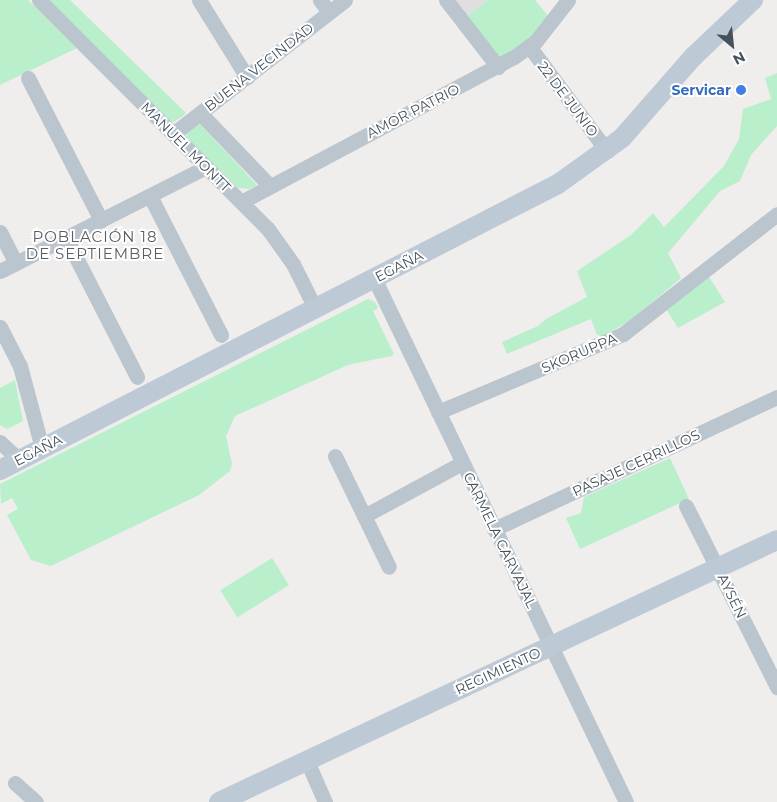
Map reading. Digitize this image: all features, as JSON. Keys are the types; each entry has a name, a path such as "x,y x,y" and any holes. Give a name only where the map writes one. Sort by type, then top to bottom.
{"main road":[{"name":"EGAÑA","path":"0,470 533,198 607,151 693,57 753,0"},
{"name":"REGIMIENTO","path":"219,802 777,540"}],"street":[{"name":"MANUEL MONTT","path":"39,0 241,202 280,244 315,308"},
{"path":"199,0 247,76"},
{"name":"BUENA VECINDAD","path":"173,134 247,76 325,6 345,0"},
{"path":"446,0 498,67"},
{"name":"AMOR PATRIO","path":"241,202 498,67 529,46 568,0"},
{"name":"22 DE JUNIO","path":"529,46 607,151"},
{"path":"28,78 100,220"},
{"path":"200,113 270,186"},
{"path":"0,271 206,167"},
{"path":"150,196 221,335"},
{"name":"SKORUPPA","path":"438,412 623,334 777,214"},
{"path":"0,232 16,263"},
{"path":"66,238 137,377"},
{"name":"CARMELA CARVAJAL","path":"374,278 626,802"},
{"path":"0,327 20,366 42,448"},
{"name":"PASAJE CERRILLOS","path":"494,529 777,396"},
{"path":"0,442 19,460"},
{"path":"335,456 389,567"},
{"path":"364,516 462,462"},
{"name":"AYSÉN","path":"686,506 777,687"},
{"path":"306,761 325,802"},
{"path":"15,783 36,802"}],"shaded area":[{"path":"451,0 488,0 465,18"}],"green space":[{"path":"0,0 28,0 77,48 0,85"},
{"path":"47,0 70,0 186,113 171,123"},
{"path":"488,0 535,0 549,17 535,33 498,61 465,18"},
{"path":"777,73 777,126 751,155 740,181 720,191 668,253 681,278 630,321 598,338 591,319 507,354 502,342 538,326 546,319 587,297 577,271 631,235 653,213 664,227 724,166 739,139 743,109 771,99 765,78"},
{"path":"198,124 257,185 249,189 238,188 186,138 187,132"},
{"path":"708,275 725,302 678,328 666,309"},
{"path":"368,299 375,302 378,308 373,311 394,354 348,365 235,416 226,436 232,464 230,471 199,495 51,566 31,560 7,515 18,509 12,498 1,504 0,484"},
{"path":"15,380 23,421 7,429 0,425 0,388"},
{"path":"670,458 689,499 580,549 566,518 581,513 584,497"},
{"path":"272,558 289,585 237,617 220,590"}],"place":[{"name":"Servicar","path":"741,90"}],"district":[{"name":"POBLACIÓN 18 DE SEPTIEMBRE","path":"95,244"}]}
